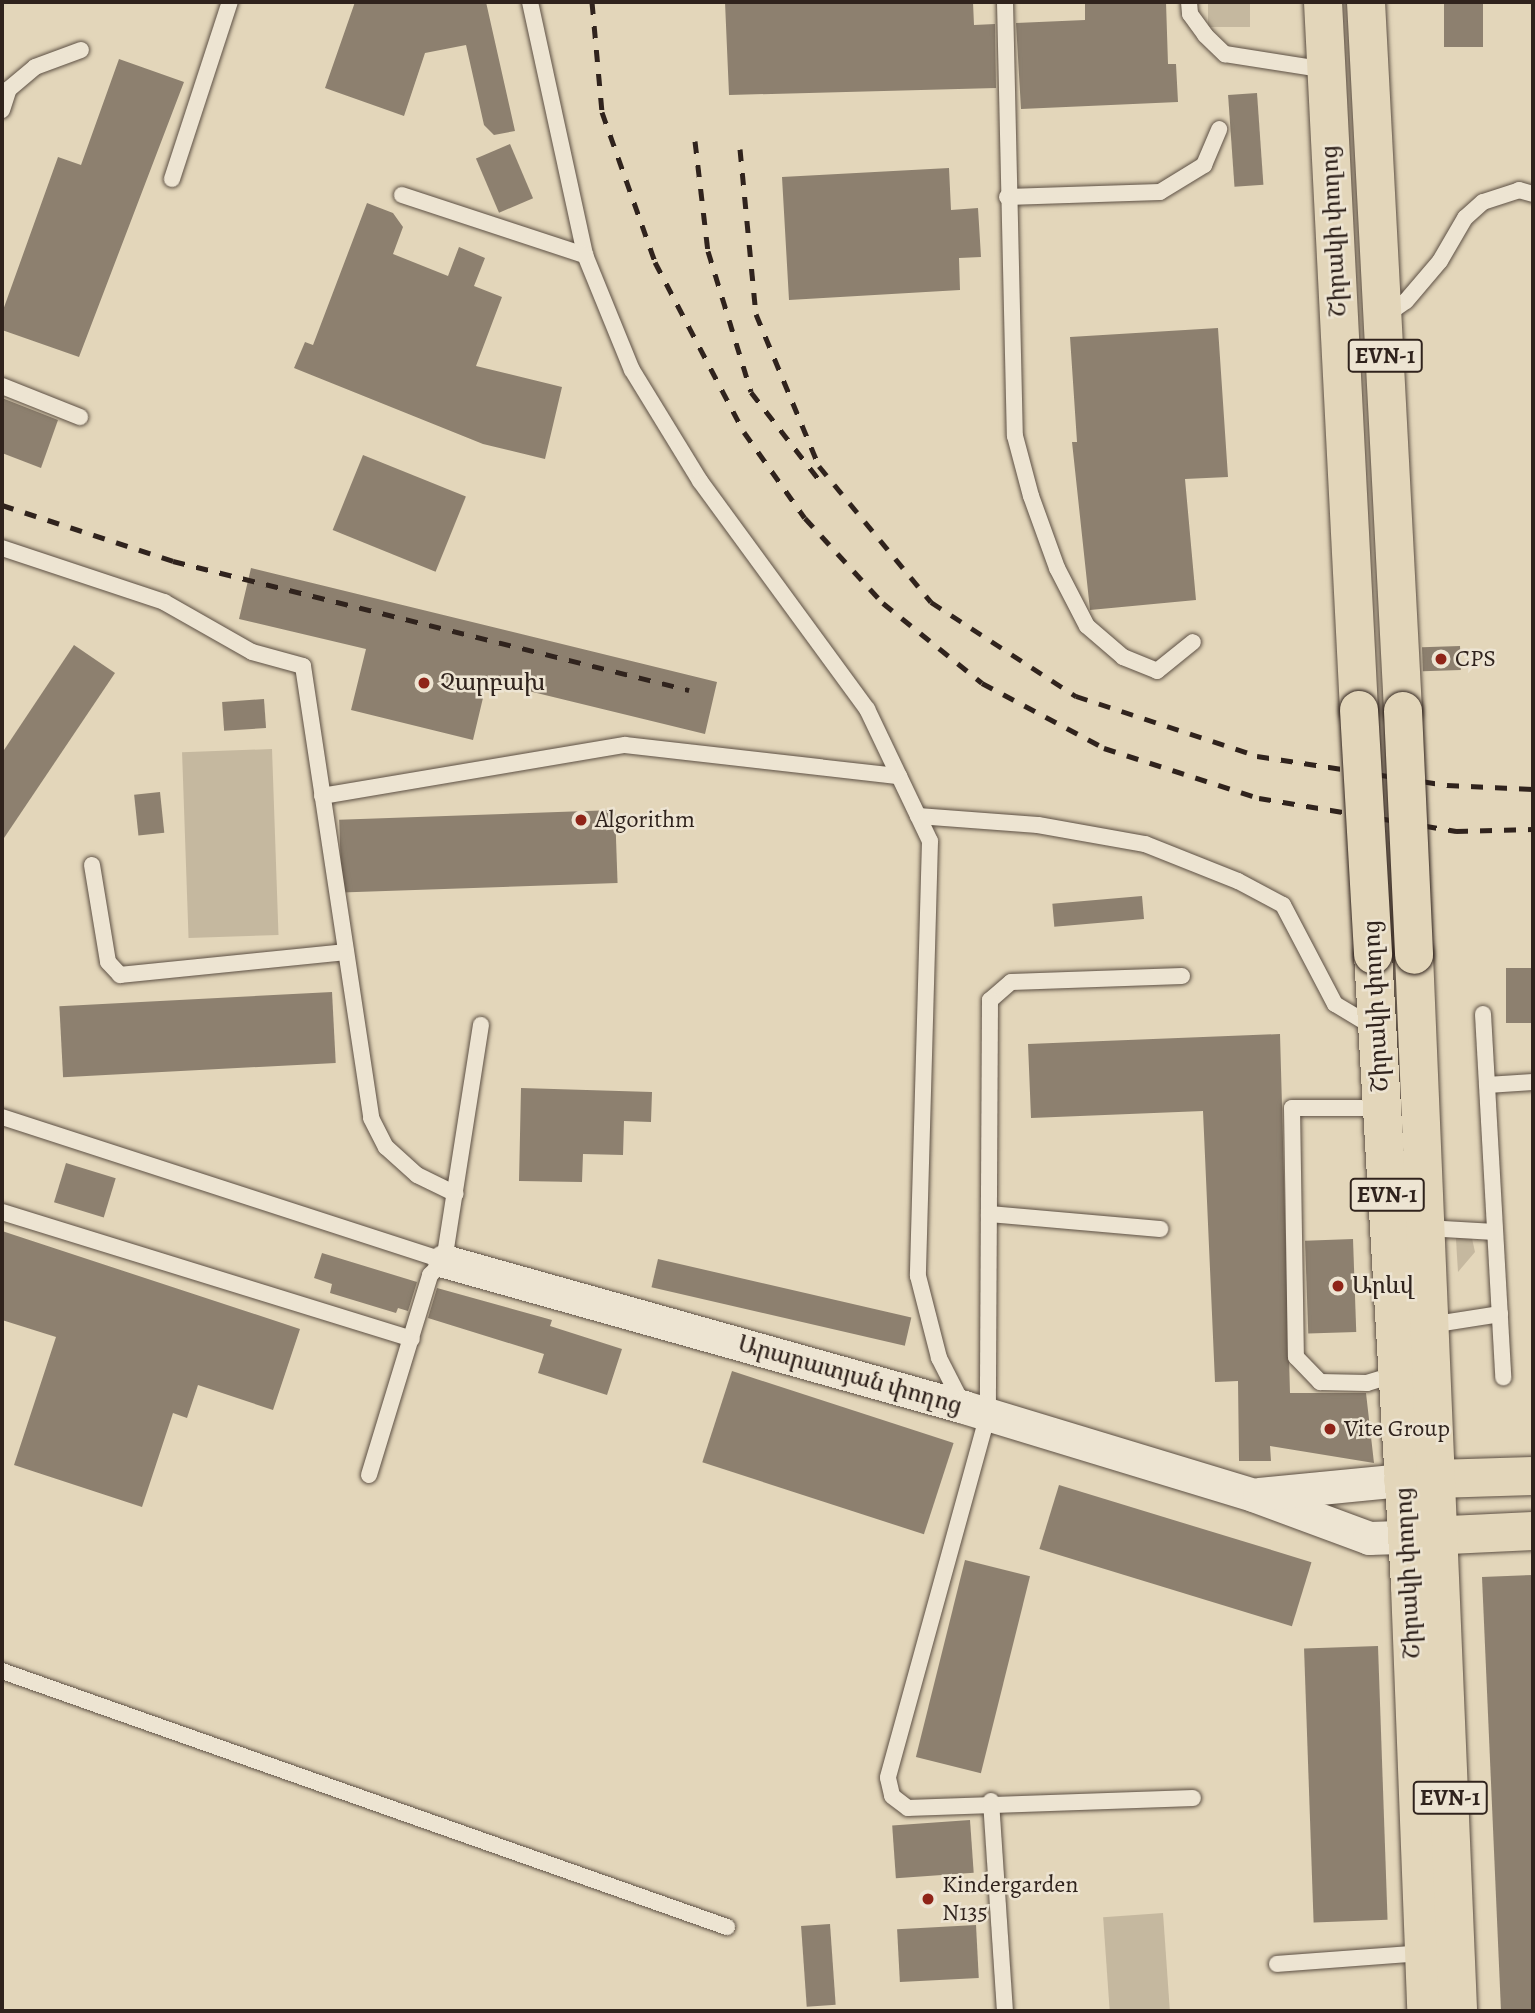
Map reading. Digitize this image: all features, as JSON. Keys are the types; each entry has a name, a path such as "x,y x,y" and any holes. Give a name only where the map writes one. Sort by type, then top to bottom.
{"main road":[{"name":"Շիրակի փողոց","path":"1322,2 1397,1374 1420,1480"},
{"name":"Շիրակի փողոց","path":"1366,2 1403,711 1430,1325 1420,1480 1458,2011"},
{"name":"Արարատյան փողոց","path":"1420,1480 1533,1476"},
{"name":"Արարատյան փողոց","path":"1423,1536 1533,1531"},
{"name":"Շիրակի փողոց","path":"1423,1536 1426,2011"}],"street":[{"name":"Արարատյան փողոց","path":"444,1261 976,1411 1253,1495 1369,1538 1423,1536"},
{"name":"Արարատյան փողոց","path":"1253,1495 1420,1480"}],"lane":[{"path":"172,179 230,2"},
{"path":"530,2 586,255 632,370 700,481 867,709 930,841 918,1276 939,1358 976,1411"},
{"path":"1005,2 1007,197 1015,436 1057,568 1087,626 1124,657 1157,671 1194,642"},
{"path":"1189,2 1189,14 1205,35 1225,54 1326,70"},
{"path":"2,110 9,89 35,67 81,50"},
{"path":"1007,197 1160,192 1204,165 1219,128"},
{"path":"1383,317 1406,301 1440,261 1465,218 1483,202 1519,190 1533,194"},
{"path":"402,195 586,255"},
{"path":"2,386 80,416"},
{"path":"2,548 164,602 252,652 303,666 371,1118 386,1147 417,1175 456,1194"},
{"path":"322,796 625,745 899,776"},
{"path":"918,816 1038,825 1145,844 1238,881 1283,905 1335,1004 1378,1030"},
{"path":"92,865 108,962 120,975 346,952"},
{"path":"1182,976 1012,982 997,989 990,1000 989,1214 976,1411 888,1778 892,1796 908,1808 991,1801 1192,1798"},
{"path":"1483,1014 1503,1377"},
{"path":"369,1475 430,1275 444,1261 481,1025"},
{"path":"1487,1085 1533,1082"},
{"path":"1382,1108 1292,1108 1296,1357 1320,1382 1367,1383 1397,1374"},
{"path":"2,1117 444,1261"},
{"path":"2,1212 412,1339"},
{"path":"989,1214 1160,1229"},
{"path":"1426,1228 1495,1231"},
{"path":"1430,1325 1500,1314"},
{"path":"2,1671 727,1927"},
{"path":"991,1801 1005,2011"},
{"path":"1278,1964 1424,1953"}],"shaded area":[{"path":"1208,2 1250,2 1250,27 1208,27"},
{"path":"272,749 278,935 189,938 182,752"},
{"path":"1455,1223 1471,1234 1475,1252 1458,1272"},
{"path":"1163,1913 1170,2011 1110,2011 1103,1917"}],"building":[{"path":"355,2 486,2 515,131 494,135 484,125 466,45 425,53 404,116 325,88"},
{"path":"725,2 973,2 974,25 995,24 996,88 729,95"},
{"path":"1085,2 1166,2 1168,64 1176,64 1178,102 1021,109 1016,23 1085,20"},
{"path":"1444,2 1483,2 1483,47 1444,47"},
{"path":"119,59 184,82 79,357 2,330 2,313 58,157 81,165"},
{"path":"1257,93 1263,185 1234,187 1228,95"},
{"path":"510,144 533,198 499,213 476,158"},
{"path":"949,168 951,210 978,208 981,257 959,258 960,290 789,300 782,177"},
{"path":"367,203 393,213 403,227 393,254 448,276 459,247 485,258 474,286 502,297 476,366 562,387 545,459 483,444 294,368 305,342 313,345"},
{"path":"1218,328 1228,477 1185,479 1196,600 1090,610 1072,442 1077,442 1070,337"},
{"path":"2,398 58,420 41,468 2,453"},
{"path":"363,455 466,497 436,572 333,530"},
{"path":"251,568 717,682 705,734 487,681 473,740 351,710 366,649 239,619"},
{"path":"74,645 115,673 2,841 2,753"},
{"name":"CPS","path":"1460,646 1461,670 1423,671 1422,647"},
{"path":"264,699 266,728 224,731 222,702"},
{"path":"160,792 164,833 138,835 134,795"},
{"path":"615,810 618,883 342,893 339,820"},
{"path":"1142,896 1144,919 1054,927 1052,904"},
{"path":"1506,968 1533,968 1533,1023 1506,1023"},
{"path":"332,992 336,1063 63,1077 59,1006"},
{"path":"1280,1034 1290,1393 1366,1393 1374,1463 1270,1446 1271,1461 1239,1461 1238,1381 1215,1382 1203,1111 1031,1118 1028,1044"},
{"path":"521,1088 652,1092 651,1122 624,1121 623,1155 583,1154 582,1182 519,1181"},
{"path":"66,1163 116,1178 104,1217 54,1202"},
{"path":"2,1231 300,1329 273,1410 198,1385 187,1418 173,1413 142,1507 14,1465 56,1337 2,1320"},
{"path":"1353,1239 1356,1332 1308,1334 1305,1241"},
{"path":"322,1253 417,1282 408,1311 398,1308 396,1313 330,1293 332,1284 314,1278"},
{"path":"658,1259 911,1317 905,1346 651,1287"},
{"path":"437,1288 552,1320 550,1326 622,1349 607,1395 538,1373 544,1354 428,1318"},
{"path":"732,1371 954,1443 924,1534 702,1462"},
{"path":"1059,1485 1311,1562 1292,1626 1039,1549"},
{"path":"965,1560 1030,1576 981,1773 916,1757"},
{"path":"1533,1575 1533,2011 1501,2011 1482,1577"},
{"path":"1378,1646 1388,1920 1314,1922 1304,1649"},
{"path":"970,1820 974,1873 896,1878 892,1825"},
{"path":"830,1924 836,2005 807,2007 801,1926"},
{"path":"976,1925 979,1978 900,1982 897,1929"}],"railway":[{"path":"592,2 602,112 655,262 744,432 805,518 883,603 982,683 1104,748 1259,798 1456,831 1533,829"},
{"path":"695,141 708,251 751,392 820,481"},
{"path":"740,149 756,314 819,466 931,602 1076,696 1257,756 1447,785 1533,789"},
{"path":"2,505 173,561 689,690"}],"place":[{"name":"CPS","path":"1441,659"},
{"name":"Չարբախ","path":"424,683"},
{"name":"Algorithm","path":"581,820"},
{"name":"Արևվ","path":"1338,1286"},
{"name":"Vite Group","path":"1330,1429"},
{"name":"Kindergarden N135","path":"928,1899"}]}
